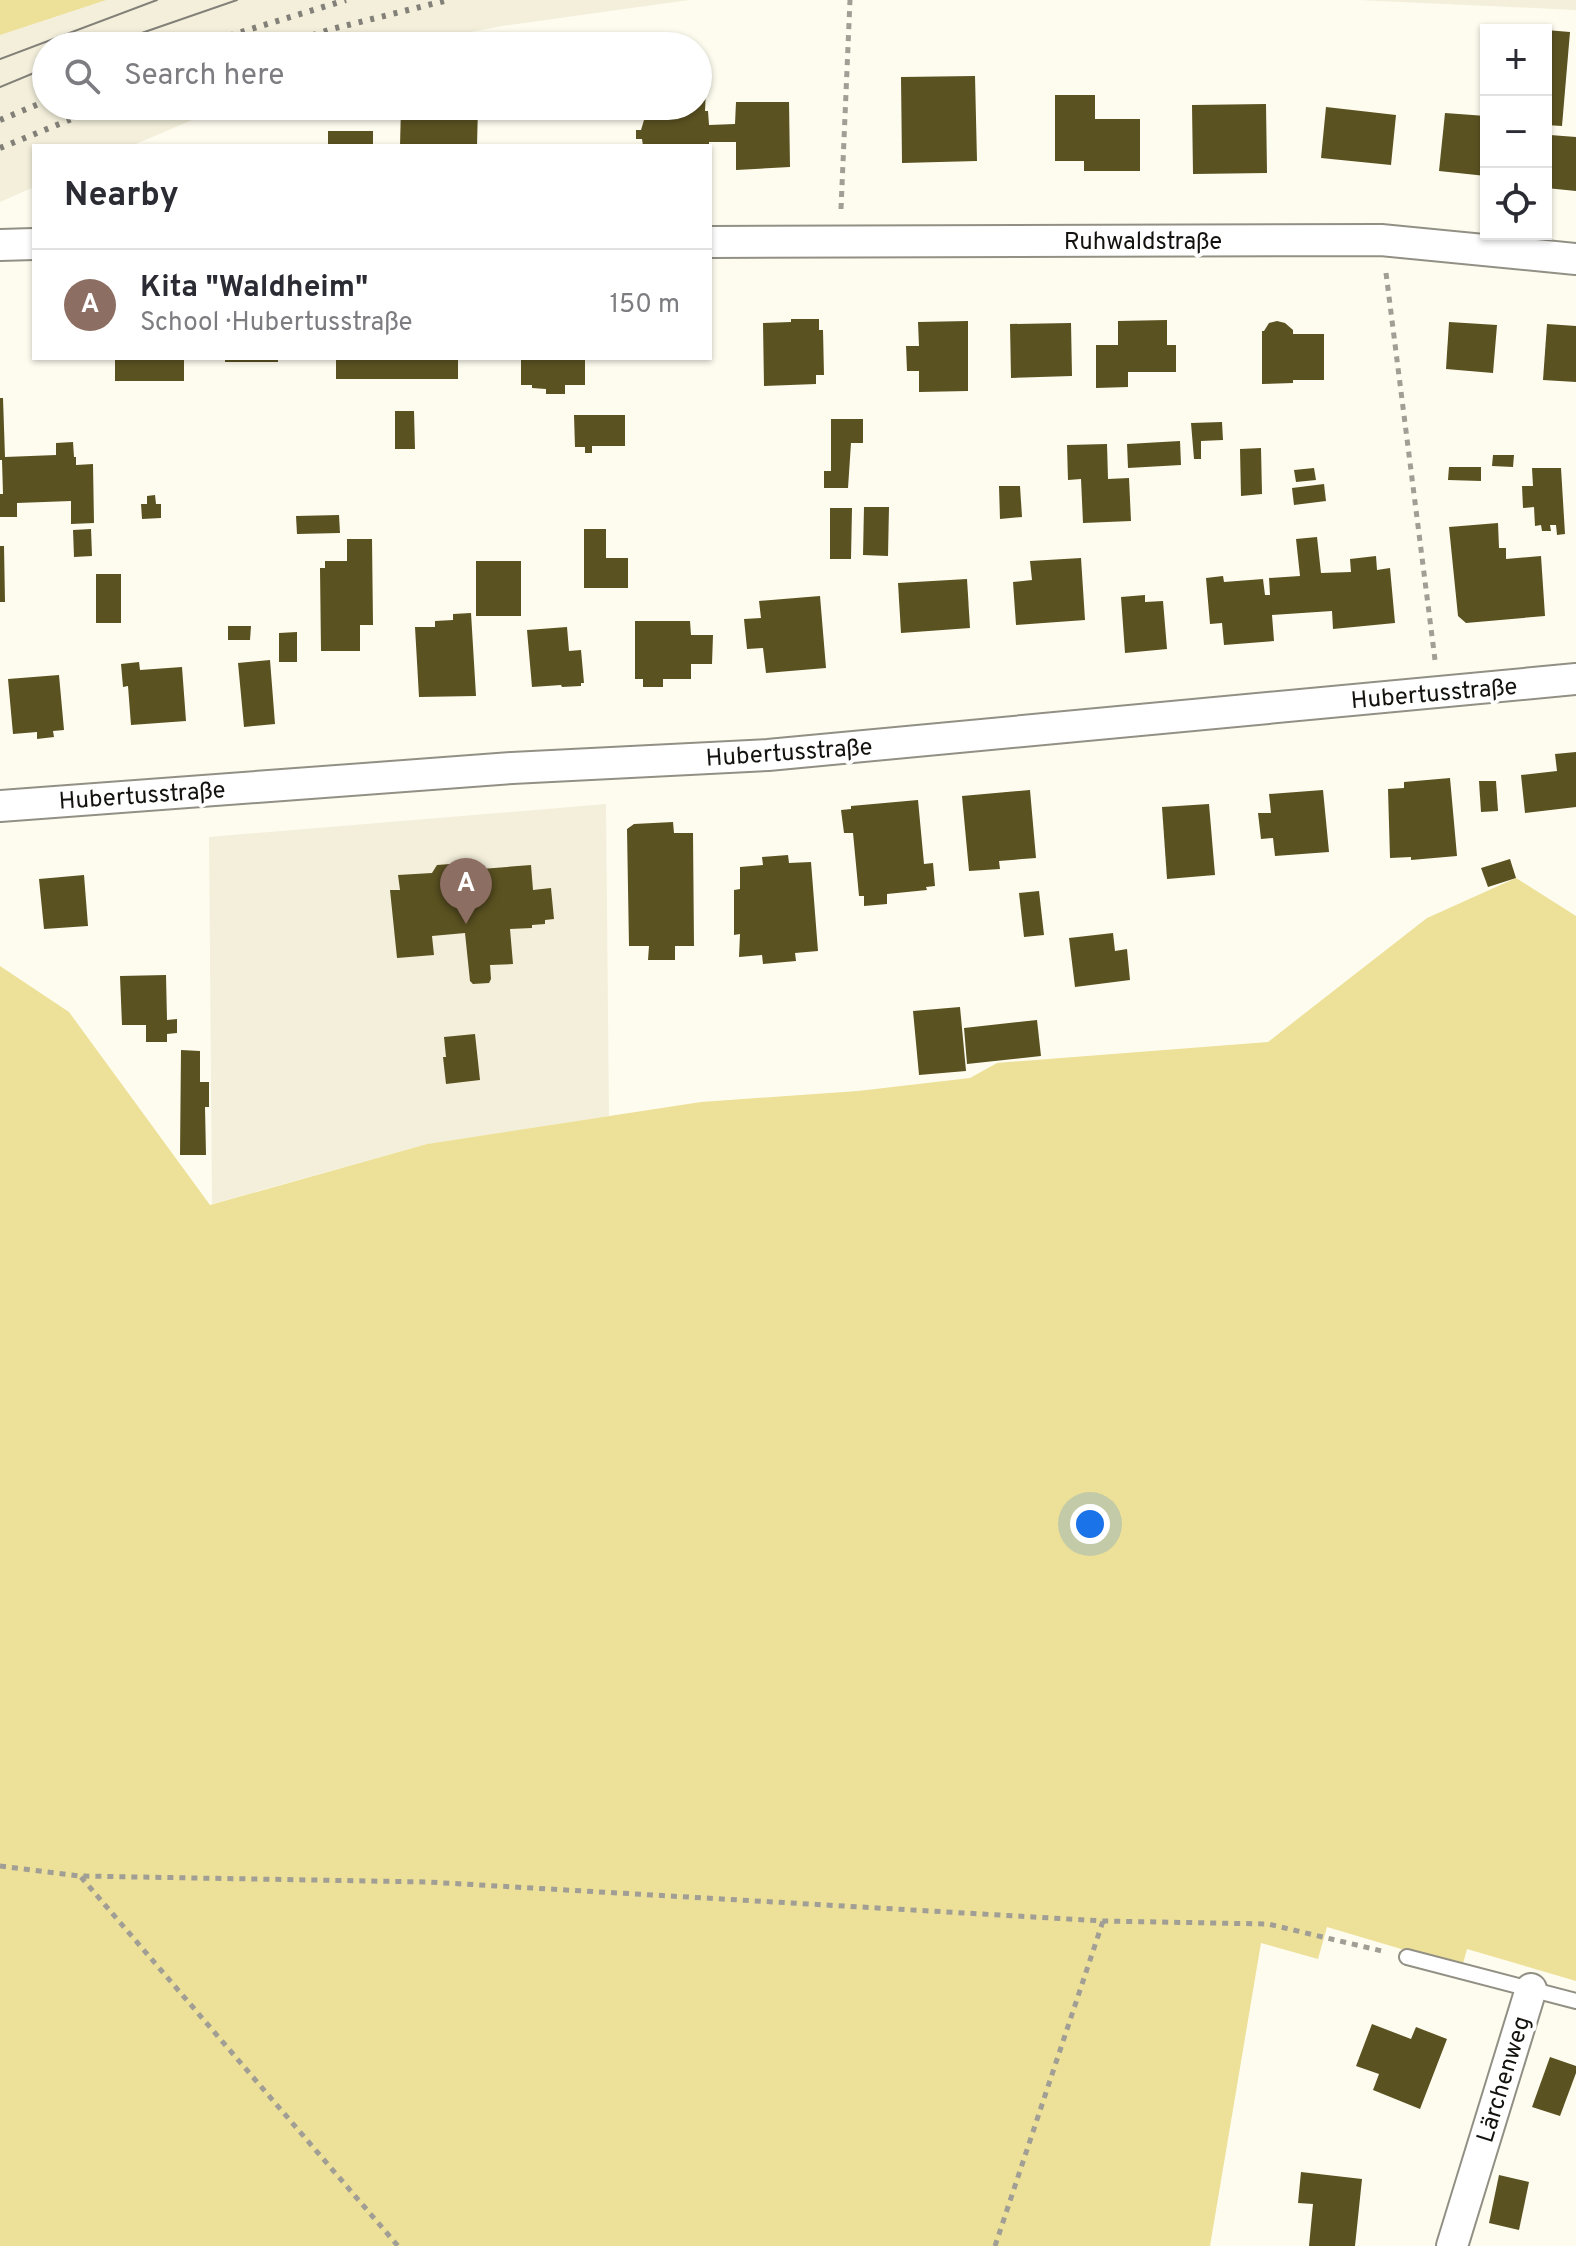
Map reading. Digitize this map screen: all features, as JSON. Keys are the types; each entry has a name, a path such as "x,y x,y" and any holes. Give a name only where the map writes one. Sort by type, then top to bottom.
{"street":[{"name":"Ruhwaldstraße","path":"712,242 1381,240 1576,259"},
{"path":"0,245 32,244"},
{"name":"Hubertusstraße","path":"0,806 512,768 768,755 1576,679"},
{"name":"Lärchenweg","path":"1452,2246 1531,1989"}],"lane":[{"name":"Lärchenweg","path":"1407,1957 1531,1989"},
{"path":"1531,1989 1576,2001"}],"path":[{"path":"840,242 850,0"},
{"path":"1381,240 1440,693"},
{"path":"0,1866 80,1876 428,1882 1103,1921 1268,1924 1407,1957"},
{"path":"80,1876 398,2246"},
{"path":"995,2246 1103,1921"}],"shaded area":[{"path":"0,0 689,0 470,32 32,32 32,120 192,120 136,144 32,144 32,188 0,202"},
{"path":"0,0 106,0 0,35"},
{"path":"1358,0 1576,0 1576,10"},
{"path":"606,804 609,1116 427,1144 212,1204 209,837"},
{"path":"1516,878 1576,916 1576,1981 1467,1949 1462,1967 1327,1927 1318,1959 1261,1943 1210,2246 0,2246 0,966 69,1012 210,1205 427,1144 701,1102 858,1091 970,1078 997,1063 1268,1042 1427,918"}],"building":[{"path":"1552,30 1570,32 1562,126 1552,125"},
{"path":"975,76 977,161 902,163 901,77"},
{"path":"1055,95 1095,95 1095,119 1140,119 1140,171 1084,171 1084,161 1055,161"},
{"path":"736,102 789,102 790,167 736,170 736,142 643,144 642,139 636,139 636,130 641,130 644,120 709,120 709,125 735,124"},
{"path":"1266,104 1267,173 1193,174 1192,105"},
{"path":"1326,107 1396,115 1391,165 1321,158"},
{"path":"1445,113 1480,116 1480,175 1439,171"},
{"path":"401,120 478,120 477,144 400,144"},
{"path":"328,131 373,131 373,144 328,144"},
{"path":"1552,135 1576,137 1576,191 1552,189"},
{"path":"791,319 819,319 819,330 823,330 824,375 816,375 816,384 764,386 763,323 791,322"},
{"path":"1167,320 1167,345 1176,345 1176,372 1128,372 1128,387 1096,388 1096,345 1118,345 1118,321"},
{"path":"968,321 968,391 919,392 919,371 907,371 906,346 919,346 918,322"},
{"path":"1449,322 1497,325 1493,373 1446,369"},
{"path":"1071,323 1072,376 1011,378 1010,324"},
{"path":"1269,323 1285,323 1293,334 1324,334 1324,380 1262,384 1262,331"},
{"path":"1547,324 1576,326 1576,382 1543,380"},
{"path":"115,360 184,360 184,381 115,381"},
{"path":"225,360 278,360 278,362"},
{"path":"336,360 458,360 458,379 336,379"},
{"path":"521,360 585,360 585,385 565,385 565,394 546,394 546,389 521,385"},
{"path":"0,398 3,398 5,457 56,455 56,443 73,442 76,465 93,464 94,523 71,524 71,501 17,503 17,517 0,517 0,494 3,494"},
{"path":"395,411 414,411 415,449 395,449"},
{"path":"574,415 625,415 625,446 592,446 592,453 585,453 585,447 575,447"},
{"path":"831,419 863,419 863,443 851,443 848,488 824,488 824,471 831,471"},
{"path":"1222,422 1223,440 1201,441 1201,459 1194,459 1191,423"},
{"path":"1180,441 1181,465 1128,468 1127,444"},
{"path":"1107,444 1108,479 1129,478 1131,521 1083,523 1081,479 1068,480 1067,445"},
{"path":"1261,448 1262,494 1241,496 1240,449"},
{"path":"1493,455 1514,455 1513,467 1492,466"},
{"path":"1449,467 1481,467 1481,481 1448,480"},
{"path":"1314,468 1316,480 1296,482 1294,470"},
{"path":"1532,468 1561,468 1565,534 1557,535 1556,525 1550,525 1551,531 1542,531 1541,525 1535,526 1534,507 1523,508 1522,486 1533,486"},
{"path":"1324,484 1326,501 1294,505 1292,488"},
{"path":"999,486 1020,486 1022,517 1000,519"},
{"path":"155,495 156,504 161,504 161,518 142,519 141,504 147,504 147,496"},
{"path":"864,507 889,507 888,556 863,555"},
{"path":"830,508 852,508 851,559 830,559"},
{"path":"339,515 340,533 297,534 296,516"},
{"path":"1498,523 1499,548 1506,548 1506,559 1541,556 1545,616 1466,623 1458,616 1449,527"},
{"path":"91,529 92,556 74,557 73,530"},
{"path":"584,529 606,529 606,558 628,558 628,588 584,588"},
{"path":"1317,537 1321,573 1351,572 1350,559 1376,556 1377,570 1390,568 1395,623 1333,629 1332,611 1272,615 1274,641 1224,645 1222,623 1210,624 1206,578 1223,576 1224,582 1263,579 1265,595 1270,595 1269,578 1300,576 1296,539"},
{"path":"347,539 372,539 373,625 360,625 360,651 321,651 320,568 325,568 325,561 347,561"},
{"path":"0,546 4,546 5,602 0,602"},
{"path":"1081,558 1085,620 1016,625 1013,582 1032,580 1030,561"},
{"path":"476,561 521,561 521,616 476,616"},
{"path":"96,574 121,574 121,623 96,623"},
{"path":"967,579 970,628 901,633 898,583"},
{"path":"1145,595 1145,602 1163,601 1167,649 1125,653 1121,597"},
{"path":"820,596 826,668 766,673 763,648 747,649 744,619 761,618 759,601"},
{"path":"471,613 476,696 419,697 415,627 435,627 435,621 453,620 453,614"},
{"path":"635,621 690,621 691,635 713,635 712,664 691,664 691,679 663,679 663,687 643,687 643,679 635,679"},
{"path":"228,626 251,626 250,640 228,640"},
{"path":"567,627 569,651 581,650 584,683 581,686 532,687 527,630"},
{"path":"297,632 297,662 279,662 279,633"},
{"path":"270,660 275,724 244,727 238,663"},
{"path":"139,662 140,670 182,667 186,721 131,725 128,686 123,687 121,664"},
{"path":"59,675 64,730 53,731 54,737 37,739 37,732 13,734 8,679"},
{"path":"1576,752 1576,807 1525,813 1521,775 1557,771 1555,754"},
{"path":"1450,778 1457,856 1411,860 1411,857 1390,858 1388,789 1404,788 1404,782"},
{"path":"1479,781 1496,781 1498,811 1481,812"},
{"path":"1030,790 1036,858 999,861 1000,869 969,871 962,796"},
{"path":"1323,790 1329,852 1275,856 1273,838 1261,839 1258,813 1271,813 1269,794"},
{"path":"918,800 924,864 933,863 935,886 926,887 927,890 887,894 887,904 864,906 864,896 859,896 853,833 844,833 841,810 851,809 851,806"},
{"path":"1209,804 1215,875 1167,879 1162,807"},
{"path":"673,822 674,833 693,833 694,946 675,946 675,960 648,960 649,946 629,946 627,829 634,824"},
{"path":"788,855 789,863 811,862 818,951 795,953 796,961 763,964 762,955 739,957 740,934 734,935 734,890 740,889 740,867 763,865 762,857"},
{"path":"1510,859 1516,878 1488,887 1481,868"},
{"path":"450,864 456,871 531,865 533,890 551,888 554,919 545,920 545,924 532,925 532,928 510,929 513,964 490,965 489,983 473,984 470,981 465,933 432,936 434,955 397,958 390,890 400,890 398,875 432,873 437,865"},
{"path":"84,875 88,926 44,929 39,879"},
{"path":"1039,891 1044,935 1024,937 1019,893"},
{"path":"1113,933 1115,951 1127,949 1130,980 1075,987 1069,938"},
{"path":"166,975 167,1020 177,1019 177,1033 167,1034 167,1042 146,1042 146,1025 122,1025 120,976"},
{"path":"960,1007 966,1071 919,1075 913,1011"},
{"path":"1037,1020 1041,1056 967,1064 964,1028"},
{"path":"475,1034 480,1080 446,1084 444,1037"},
{"path":"181,1050 200,1051 200,1082 209,1082 209,1107 205,1107 206,1155 180,1155"},
{"path":"1372,2024 1411,2039 1416,2027 1447,2039 1420,2109 1373,2090 1379,2074 1356,2066"},
{"path":"1550,2057 1576,2066 1560,2116 1532,2107"},
{"path":"1301,2172 1362,2179 1355,2246 1309,2246 1313,2204 1298,2203"},
{"path":"1499,2175 1529,2182 1519,2230 1489,2223"}],"tram line":[{"path":"72,32 157,0"},
{"path":"144,32 237,0"},
{"path":"0,59 32,47"},
{"path":"0,87 32,74"}],"railway":[{"path":"241,32 346,0"},
{"path":"322,32 448,0"},
{"path":"0,120 32,107"},
{"path":"0,148 69,120"}],"place":[{"name":"Kita \"Waldheim\"","path":"466,924"}]}
